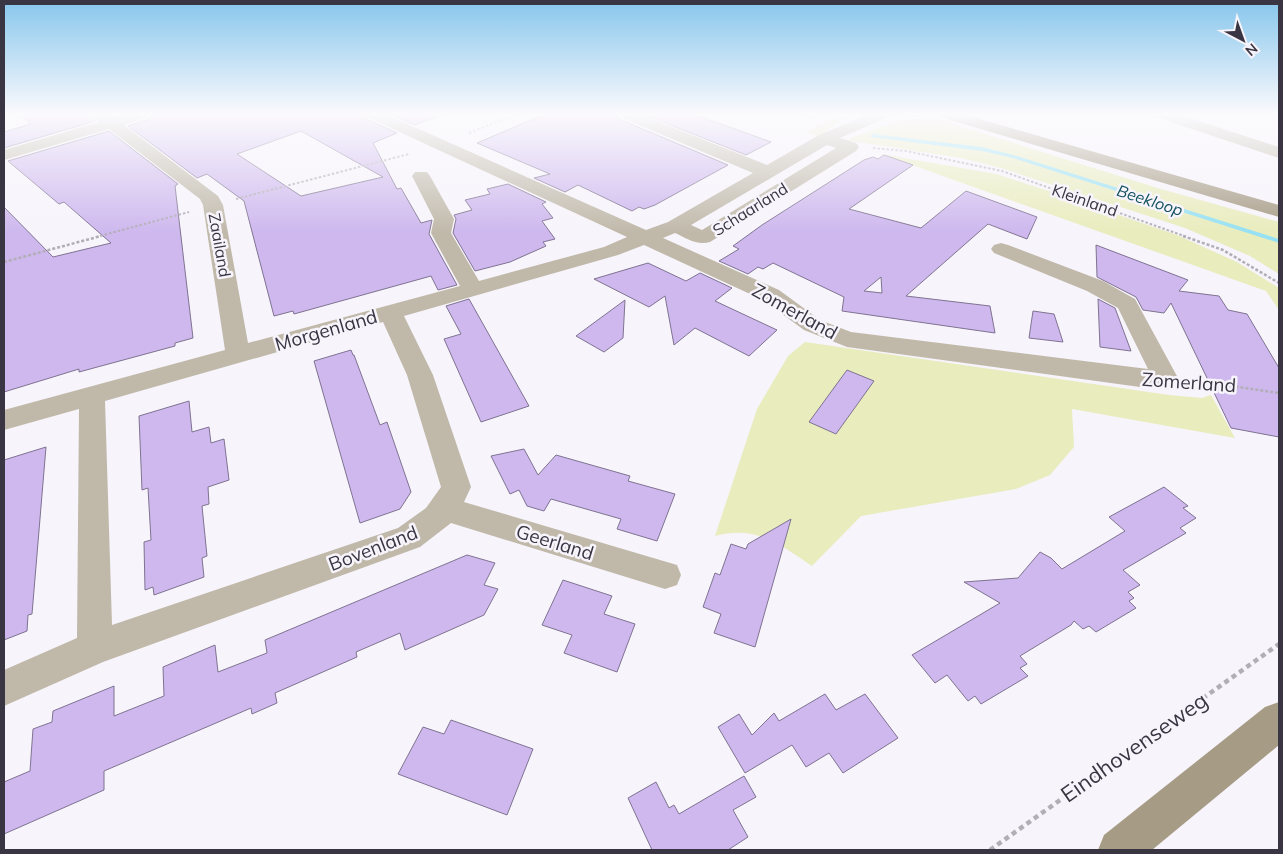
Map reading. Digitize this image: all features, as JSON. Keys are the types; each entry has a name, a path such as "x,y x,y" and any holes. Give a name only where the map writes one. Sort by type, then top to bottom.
{"main road":[{"path":"1083,154 1279,211"},
{"path":"1124,154 1279,199"},
{"path":"1119,850 1279,721"}],"street":[{"name":"Zaailand","path":"153,154 198,187 208,196 213,205 238,355"},
{"name":"Zomerland","path":"462,154 771,295 812,325 847,340 1140,378 1165,378"},
{"path":"724,154 768,172"},
{"name":"Schaarland","path":"647,238 675,226 799,154"},
{"name":"Schaarland","path":"675,226 703,238 839,154"},
{"path":"421,176 444,218 441,233 472,288"},
{"name":"Morgenland","path":"4,420 472,288 612,252 647,238"},
{"path":"1001,249 1095,286 1127,304 1165,378"},
{"name":"Bovenland","path":"4,688 95,648 409,538 430,525 446,509 456,487 420,374 390,312"},
{"path":"92,394 95,648"},
{"name":"Geerland","path":"446,509 665,575"}],"path":[{"path":"4,262 408,154"},
{"name":"Kleinland","path":"920,154 1002,171 1223,250 1279,283"},
{"name":"Zomerland","path":"1165,378 1223,382 1279,393"},
{"name":"Eindhovenseweg","path":"990,850 1279,644"}],"green space":[{"path":"881,154 996,174 1177,235 1237,262 1279,288 1279,310 1266,291"},
{"path":"935,154 1049,154 1161,189 1279,222 1279,274 1250,256 1185,228 1001,168"},
{"path":"805,342 1169,395 1202,398 1211,395 1235,438 1072,409 1074,447 1050,475 1016,489 861,516 812,566 778,544 755,535 730,533 715,536 757,409 788,356"}],"building":[{"path":"32,154 139,154 178,184 175,186 193,338 175,343 175,346 79,372 79,369 4,392 4,207 53,257 111,243 64,202 59,204 8,161"},
{"path":"165,154 237,154 301,196 383,177 342,154 379,154 397,189 401,188 421,223 432,220 429,234 457,285 438,290 431,276 294,314 293,311 274,316 244,201 207,174 197,178"},
{"path":"503,154 702,154 728,165 655,205 644,209 639,207 632,211 578,185 565,192 534,178 550,174"},
{"path":"884,155 913,165 849,209 921,228 966,191 1037,217 1027,239 988,224 906,296 990,306 995,333 842,311 844,297 773,263 763,269 758,267 748,274 719,261 739,249 733,246 762,225 864,160 873,157 878,159","holes":["881,277 882,293 864,291"]},
{"path":"508,184 546,202 542,204 553,218 542,221 555,239 543,242 546,246 510,262 475,271 453,233 456,219 454,215 472,210 465,200 490,194 487,189"},
{"path":"1096,245 1188,280 1179,291 1219,296 1228,310 1247,314 1279,368 1279,437 1231,428 1171,303 1164,313 1143,310 1136,297 1097,277"},
{"path":"648,263 686,281 700,273 732,288 715,301 777,330 749,356 695,328 674,345 665,296 649,307 594,279"},
{"path":"469,299 529,406 481,422 444,339 461,334 446,306"},
{"path":"1098,299 1115,308 1131,351 1100,347"},
{"path":"625,300 623,338 604,352 576,336"},
{"path":"1033,311 1054,314 1063,342 1029,338"},
{"path":"351,350 380,425 387,422 411,492 400,509 360,523 314,361"},
{"path":"847,370 874,381 836,434 809,422"},
{"path":"189,401 192,432 209,427 211,443 224,439 229,480 208,487 209,504 202,506 207,556 202,558 204,577 154,595 153,587 145,590 144,542 151,540 148,488 142,490 139,416"},
{"path":"46,447 32,614 28,615 27,631 4,640 4,460"},
{"path":"524,449 538,475 556,455 630,476 628,481 675,494 657,541 617,529 621,519 551,499 544,511 527,506 519,490 510,494 491,456"},
{"path":"1164,487 1188,506 1183,508 1196,518 1180,528 1186,533 1123,570 1140,585 1128,592 1134,598 1129,601 1136,608 1096,632 1089,626 1083,629 1074,621 1071,625 1020,656 1027,664 1020,668 1028,676 981,704 975,696 968,701 947,675 935,683 912,655 1000,603 964,582 1018,578 1040,552 1051,558 1062,569 1125,531 1109,517"},
{"path":"791,519 755,647 714,633 721,614 703,607 715,573 720,575 731,544 746,549 748,544"},
{"path":"467,555 495,563 484,585 498,589 484,615 405,650 400,633 356,652 357,657 275,693 277,703 252,714 251,708 104,771 104,790 4,834 4,782 30,771 33,729 52,722 53,711 114,686 114,716 164,696 163,667 215,645 218,672 267,653 265,640"},
{"path":"563,580 612,596 604,614 635,624 617,672 564,653 572,635 542,625"},
{"path":"825,694 836,710 865,694 898,738 843,773 829,753 806,767 792,745 745,773 718,727 739,714 752,735 774,713 779,721"},
{"path":"451,720 533,749 507,815 398,774 423,727 444,734"},
{"path":"744,776 756,797 733,810 748,837 728,850 652,850 628,798 656,782 669,808 674,805 679,814"}],"waterway":[{"name":"Beekloop","path":"1002,154 1279,241"}]}
